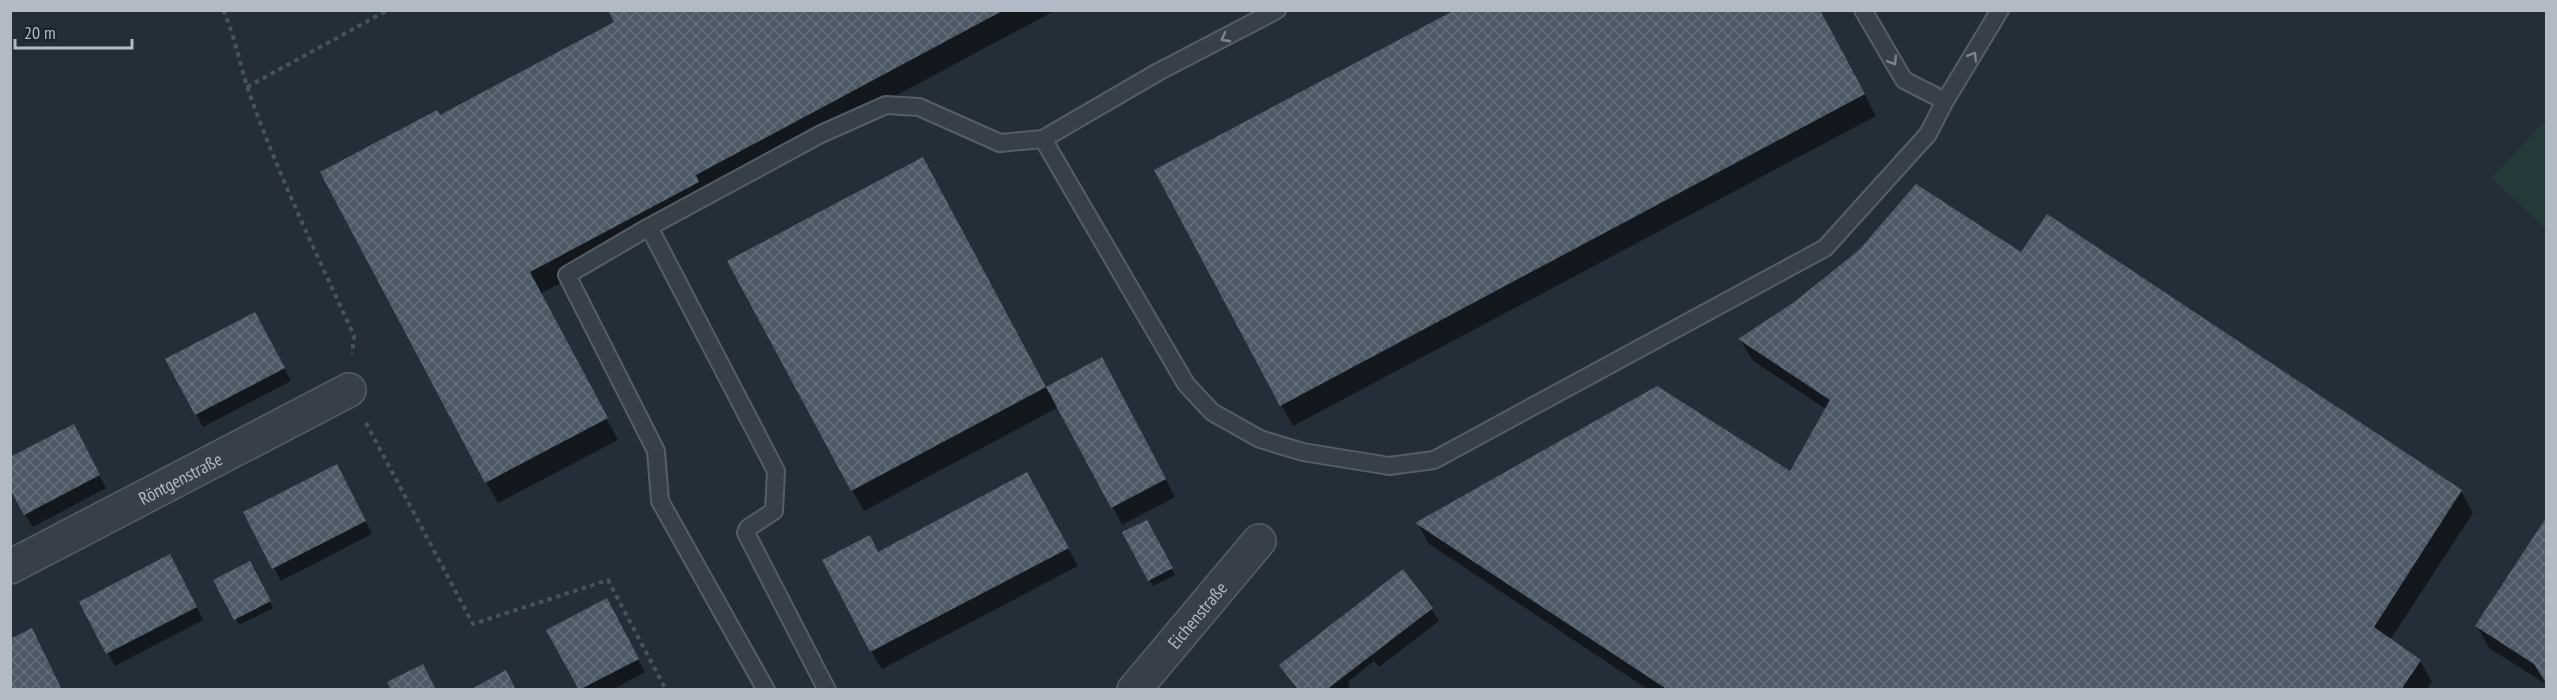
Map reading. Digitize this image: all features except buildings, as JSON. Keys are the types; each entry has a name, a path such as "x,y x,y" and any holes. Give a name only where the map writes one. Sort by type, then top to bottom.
{"street":[{"name":"Röntgenstraße","path":"10,567 349,390"},
{"name":"Eichenstraße","path":"1134,690 1259,541"}],"lane":[{"path":"766,690 660,501 656,451 567,275 649,227 821,134 886,105 920,107 1000,143 1043,139 1158,72 1277,10"},
{"path":"1863,10 1904,80 1945,101"},
{"path":"1043,139 1186,384 1212,412 1260,439 1303,452 1389,466 1434,460 1825,248 1928,134 1945,101 2000,10"},
{"path":"649,227 776,471 774,511 748,528 746,533 827,690"}],"path":[{"path":"223,10 236,38 247,87 291,195 354,336 349,390 473,624 608,580 666,690"},
{"path":"247,87 388,10"}],"green space":[{"path":"2546,120 2546,229 2492,178"}]}
